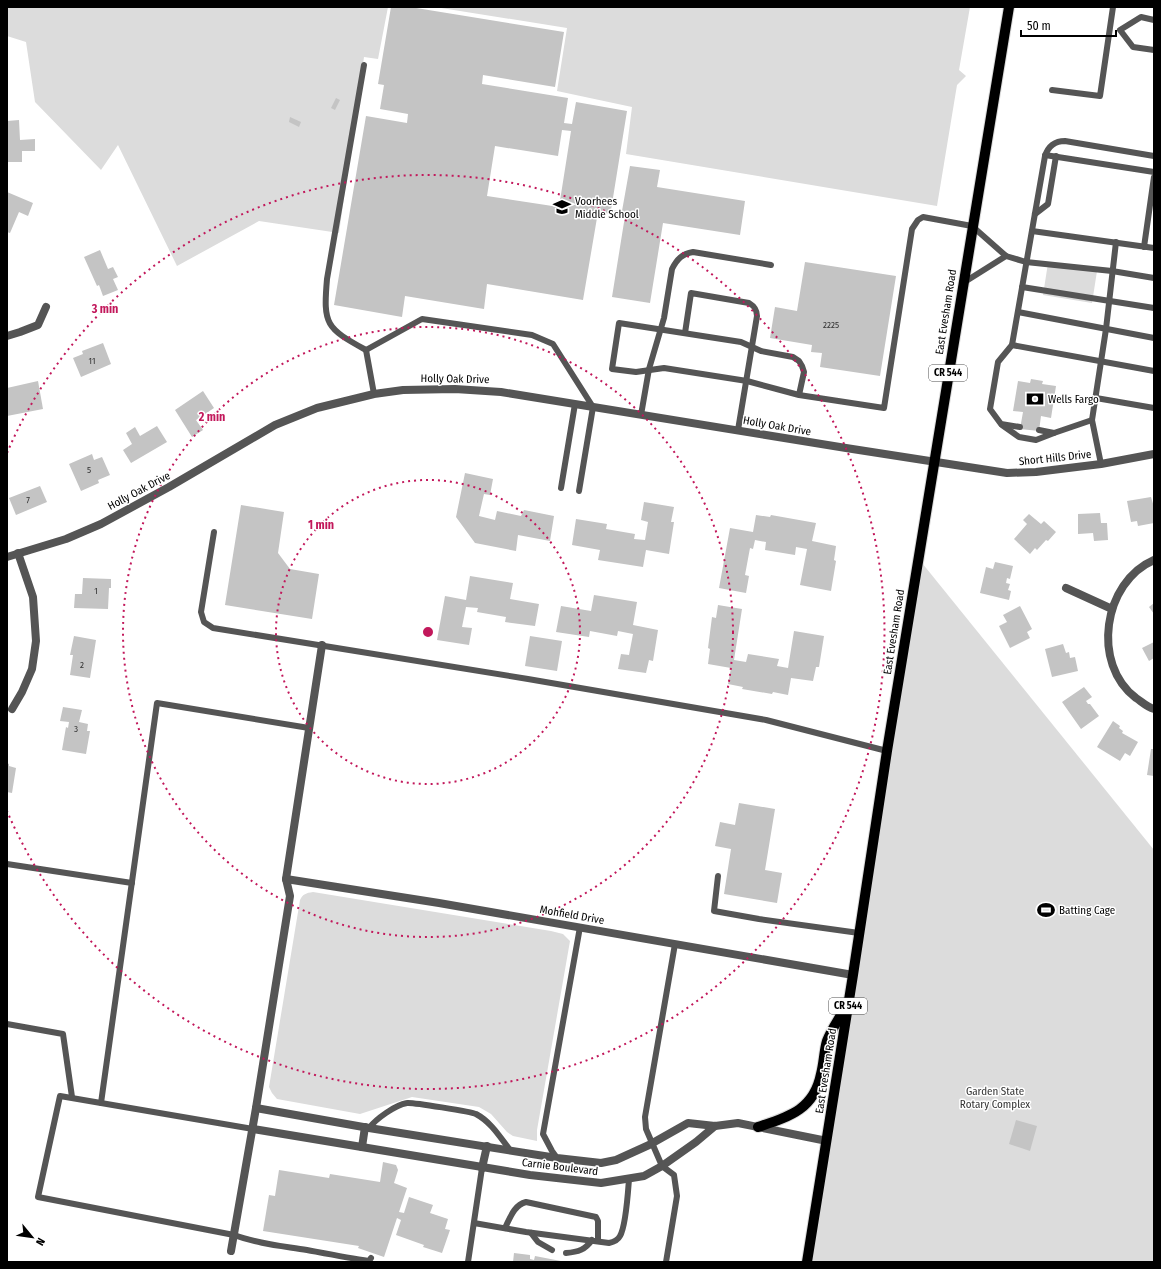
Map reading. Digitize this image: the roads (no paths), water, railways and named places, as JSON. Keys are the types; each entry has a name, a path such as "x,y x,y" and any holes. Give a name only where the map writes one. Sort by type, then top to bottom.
{"main road":[{"name":"East Evesham Road","path":"806,1262 827,1141 887,750 1009,7"},
{"path":"758,1127 784,1119 801,1109 810,1101 817,1089 821,1075 827,1040 849,1001"}],"street":[{"path":"7,336 38,325 46,306"},
{"name":"Holly Oak Drive","path":"7,557 66,539 101,524 169,487 275,425 317,408 374,394 428,389 474,389 501,392 934,462"},
{"name":"Short Hills Drive","path":"934,462 1007,473 1036,472 1101,464 1154,454"},
{"path":"12,709 22,692 32,669 36,641 33,597 18,554"},
{"path":"1154,560 1133,574 1123,584 1112,609 1108,635 1112,665 1119,681 1131,694 1149,708 1154,709"},
{"path":"1066,588 1112,609"},
{"path":"231,1251 253,1129 290,896 286,879 322,645"},
{"name":"Mohfield Drive","path":"286,879 446,904 853,975"},
{"name":"Carnie Boulevard","path":"256,1108 558,1158 601,1163 616,1160 652,1143 688,1123 714,1126 738,1124 827,1141"},
{"name":"Carnie Boulevard","path":"253,1129 482,1168 601,1183 644,1176 662,1166 696,1142 714,1126"},
{"path":"362,1147 367,1127"},
{"path":"482,1168 486,1146"}],"lane":[{"path":"1052,90 1100,96 1113,7"},
{"path":"1110,29 1120,30 1140,17 1154,20"},
{"path":"1120,30 1133,47 1154,50"},
{"path":"364,65 327,278 325,312 334,329 346,339 366,350"},
{"path":"1092,420 1036,440 1019,437 1001,424 990,409 998,362 1012,345 1045,155 1056,142 1065,141 1154,156"},
{"path":"1045,155 1154,172"},
{"path":"1035,214 1048,204 1056,156"},
{"path":"1144,247 1154,177"},
{"path":"799,395 804,372 802,366 794,357 761,351 741,342 619,323 612,369 636,372 664,368 747,381 799,395 884,408 912,229 918,220 923,217 972,226 1006,256 1026,262 1112,271 1154,278"},
{"path":"1032,231 1154,248"},
{"path":"1101,464 1092,420 1106,329 1116,242"},
{"path":"641,415 649,369 664,318 672,269 675,262 686,254 693,252 771,265"},
{"path":"963,283 1006,256"},
{"path":"1022,287 1154,308"},
{"path":"685,333 691,293 749,303 755,307 757,312 738,430"},
{"path":"1018,312 1154,338"},
{"path":"366,350 422,319 532,334 553,344 594,407 579,491"},
{"path":"1012,345 1154,371"},
{"path":"366,350 374,394"},
{"path":"1096,398 1154,408"},
{"path":"561,488 575,404"},
{"path":"1001,424 1020,427"},
{"path":"1039,430 1054,433"},
{"path":"214,532 201,610 202,617 206,624 213,628 520,677 766,720 887,750"},
{"path":"101,1103 157,703 309,728"},
{"path":"7,864 132,883"},
{"path":"718,876 714,911 859,933"},
{"path":"558,1158 552,1151 543,1134 580,927"},
{"path":"666,1262 677,1196 674,1175 662,1166 646,1129 645,1117 675,944"},
{"path":"7,1024 64,1034 72,1098"},
{"path":"253,1129 60,1096 38,1197 234,1235 270,1245 369,1261 371,1258"},
{"path":"367,1127 390,1111 408,1102 475,1113 489,1123 510,1150"},
{"path":"468,1262 482,1168"},
{"path":"474,1223 531,1233 609,1243 619,1238 623,1227 629,1179"},
{"path":"505,1228 513,1211 522,1203 526,1202 596,1217 598,1221 595,1241 587,1248 578,1252 566,1253"},
{"path":"531,1233 538,1242 552,1250"}],"place":[{"name":"Voorhees Middle School","path":"562,207"},
{"name":"Wells Fargo","path":"1035,399"},
{"name":"Batting Cage","path":"1046,910"}],"park label":[{"name":"Garden State Rotary Complex","path":"995,1097"}]}
